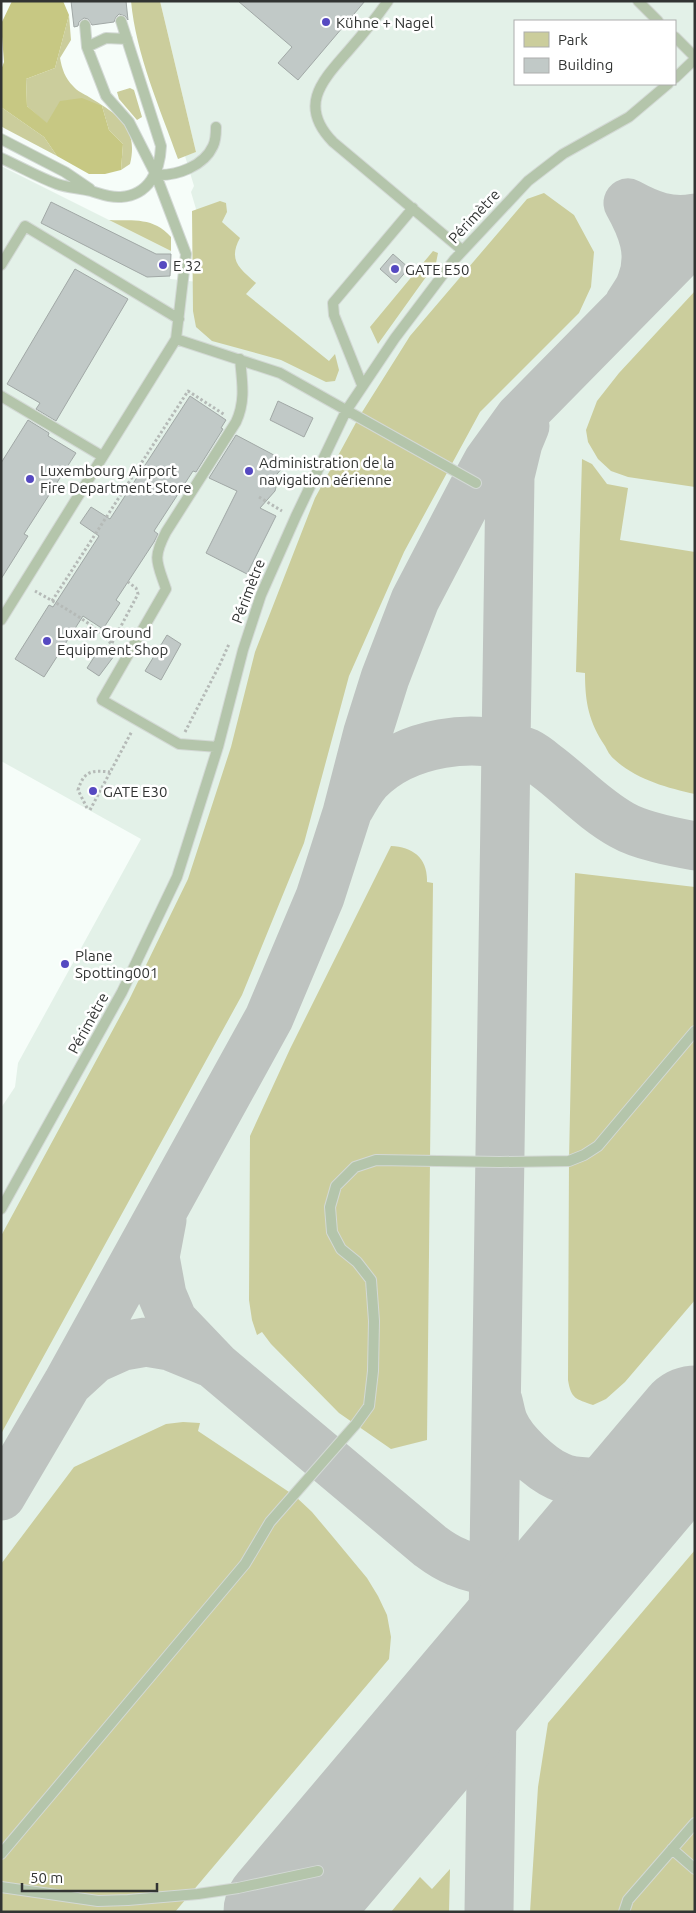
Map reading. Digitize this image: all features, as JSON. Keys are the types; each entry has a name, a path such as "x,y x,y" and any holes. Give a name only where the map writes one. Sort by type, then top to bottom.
{"lane":[{"path":"388,1 319,87 316,107 318,120 323,132 333,142 462,250"},
{"path":"638,1 657,20"},
{"path":"1,158 57,184 114,197 136,194 148,185 156,175 161,161 162,146 121,21"},
{"path":"1,620 176,339 179,318 186,254 156,175 129,122 106,96 87,47 85,25"},
{"path":"87,47 106,38 127,39"},
{"path":"676,38 695,58 676,77"},
{"name":"Périmètre","path":"1,1209 122,992 177,877 218,747 242,650 261,595 346,411 395,338 462,250 528,181 563,154 629,117 667,85"},
{"path":"156,175 187,170 205,157 213,147 216,127"},
{"path":"1,139 65,172 93,192"},
{"path":"362,385 334,315 333,304 413,208"},
{"path":"1,265 25,226 179,318"},
{"path":"176,339 280,373 476,483"},
{"path":"218,747 178,744 102,700 166,589 156,554 158,547 236,422 242,409 243,395 240,359"},
{"path":"1,396 102,456"},
{"path":"1,1854 245,1564 270,1522 356,1424 369,1406 373,1371 374,1321 371,1280 357,1262 341,1249 332,1232 330,1208 336,1186 355,1167 376,1160 569,1161 584,1155 598,1146 695,1031"},
{"path":"624,1912 628,1900 695,1823"},
{"path":"672,1850 695,1869"},
{"path":"1,1887 98,1901 128,1900 214,1891 318,1872"}],"path":[{"path":"52,601 188,391 230,418"},
{"path":"259,496 283,509 279,518"},
{"path":"112,643 138,594 136,588 128,582"},
{"path":"24,584 96,629 104,637"},
{"path":"178,744 220,664 231,637"},
{"path":"110,772 95,770 86,775 81,781 78,790 89,809 110,772 133,730"}],"shaded area":[{"path":"160,1 695,1 695,1912 1,1912 1,1108 15,1087 18,1063 141,839 1,761 1,166 171,251 170,279 198,282 200,214 196,209 191,192 194,186 185,156 196,152"}],"green space":[{"path":"12,1 63,1 69,15 55,68 26,79 27,106 47,123 60,101 82,98 102,106 109,130 123,144 121,170 105,174 89,174 57,156 44,137 1,107 1,70 4,62 1,24"},
{"path":"131,1 160,1 196,152 178,159 143,61"},
{"path":"69,15 71,40 60,58 63,70 75,88 108,109 117,116 128,131 132,151 130,164 121,170 123,144 109,130 102,106 47,124 27,106 26,79 55,68"},
{"path":"130,88 134,90 142,117 137,120 119,99 117,92"},
{"path":"1,107 44,137 57,156 1,126"},
{"path":"544,193 574,215 594,252 591,287 579,313 480,412 404,552 349,676 304,843 242,995 1,1434 1,1236 129,1000 188,879 231,747 255,652 315,498 359,417 410,336 527,199"},
{"path":"220,201 226,203 227,212 222,222 240,238 235,252 237,263 256,283 246,294 329,361 335,354 339,370 335,381 326,382 281,360 212,341 196,327 193,311 192,211"},
{"path":"109,220 143,221 157,226 171,237 171,251"},
{"path":"433,251 438,253 436,263 378,344 370,327"},
{"path":"695,291 695,487 628,477 611,471 598,459 588,442 586,430 597,401 619,373"},
{"path":"582,459 592,464 607,484 628,488 620,540 695,552 695,794 652,782 622,766 610,755 595,729 589,712 585,673 576,672"},
{"path":"391,846 406,849 418,855 425,866 427,882 433,883 427,1440 391,1449 339,1413 271,1344 262,1332 257,1335 252,1320 249,1300 250,1136 290,1049"},
{"path":"575,873 695,887 695,1300 625,1382 606,1399 593,1405 573,1395 568,1380 569,1161"},
{"path":"200,1423 198,1431 295,1496 312,1512 367,1578 378,1596 387,1615 391,1637 389,1659 175,1912 1,1912 1,1564 74,1467 166,1424"},
{"path":"695,1550 695,1912 530,1912 538,1787 548,1723"},
{"path":"450,1869 449,1912 391,1912 420,1877 432,1889"}],"building":[{"path":"71,1 126,1 128,20 125,16 119,14 114,22 92,25 88,19 84,18 79,22 78,26 74,27"},
{"path":"238,1 365,1 298,80 278,63 292,47"},
{"path":"51,202 156,254 171,254 170,276 147,277 41,223"},
{"name":"GATE E50","path":"393,254 409,268 396,283 380,269"},
{"path":"75,269 128,299 56,421 36,409 40,403 7,384"},
{"name":"Luxair Ground Equipment Shop","path":"190,396 226,420 221,428 223,429 196,472 193,471 154,531 158,534 154,542 116,600 120,603 103,629 83,616 44,677 15,659 49,605 53,607 99,536 80,523 91,507 110,519"},
{"path":"278,401 313,418 304,437 270,420"},
{"name":"Luxembourg Airport Fire Department Store","path":"28,420 49,433 48,436 76,453 24,534 28,536 1,579 1,463"},
{"path":"236,435 287,462 273,479 276,487 275,491 260,508 276,516 247,574 206,553 237,491 209,478"},
{"path":"167,635 181,644 161,680 145,671"},
{"path":"100,648 114,656 99,676 87,668"}],"taxiway":[{"path":"629,304 640,286 646,262 646,252 638,222 628,203 660,217 669,219 695,218"},
{"path":"1,1496 67,1384 269,1018 320,897 347,813 368,732 385,678 415,600 488,461 519,418 695,239"},
{"path":"443,1718 461,1696 481,1664 493,1625 510,476 518,443 525,426"},
{"path":"350,807 367,781 382,768 401,757 421,749 442,744 464,741 486,742 507,745 538,759 601,812 630,829 657,838 695,846"},
{"path":"162,1220 155,1257 162,1295 173,1321 216,1366 439,1553 472,1568 488,1571 521,1571 568,1556 582,1547 618,1517"},
{"path":"70,1381 94,1359 123,1346 146,1342 170,1346 209,1362"},
{"path":"498,1401 504,1423 513,1438 527,1454 543,1467 565,1479 580,1482 596,1482 626,1477 647,1468 673,1451"},
{"path":"489,1912 493,1646"},
{"path":"410,1763 443,1718 459,1689"}],"runway":[{"path":"284,1912 695,1426"}],"place":[{"name":"Kühne + Nagel","path":"326,22"},
{"name":"E 32","path":"163,265"},
{"name":"GATE E50","path":"395,269"},
{"name":"Administration de la navigation aérienne","path":"249,471"},
{"name":"Luxembourg Airport Fire Department Store","path":"30,479"},
{"name":"Luxair Ground Equipment Shop","path":"47,641"},
{"name":"GATE E30","path":"93,791"},
{"name":"Plane Spotting001","path":"65,964"}]}
